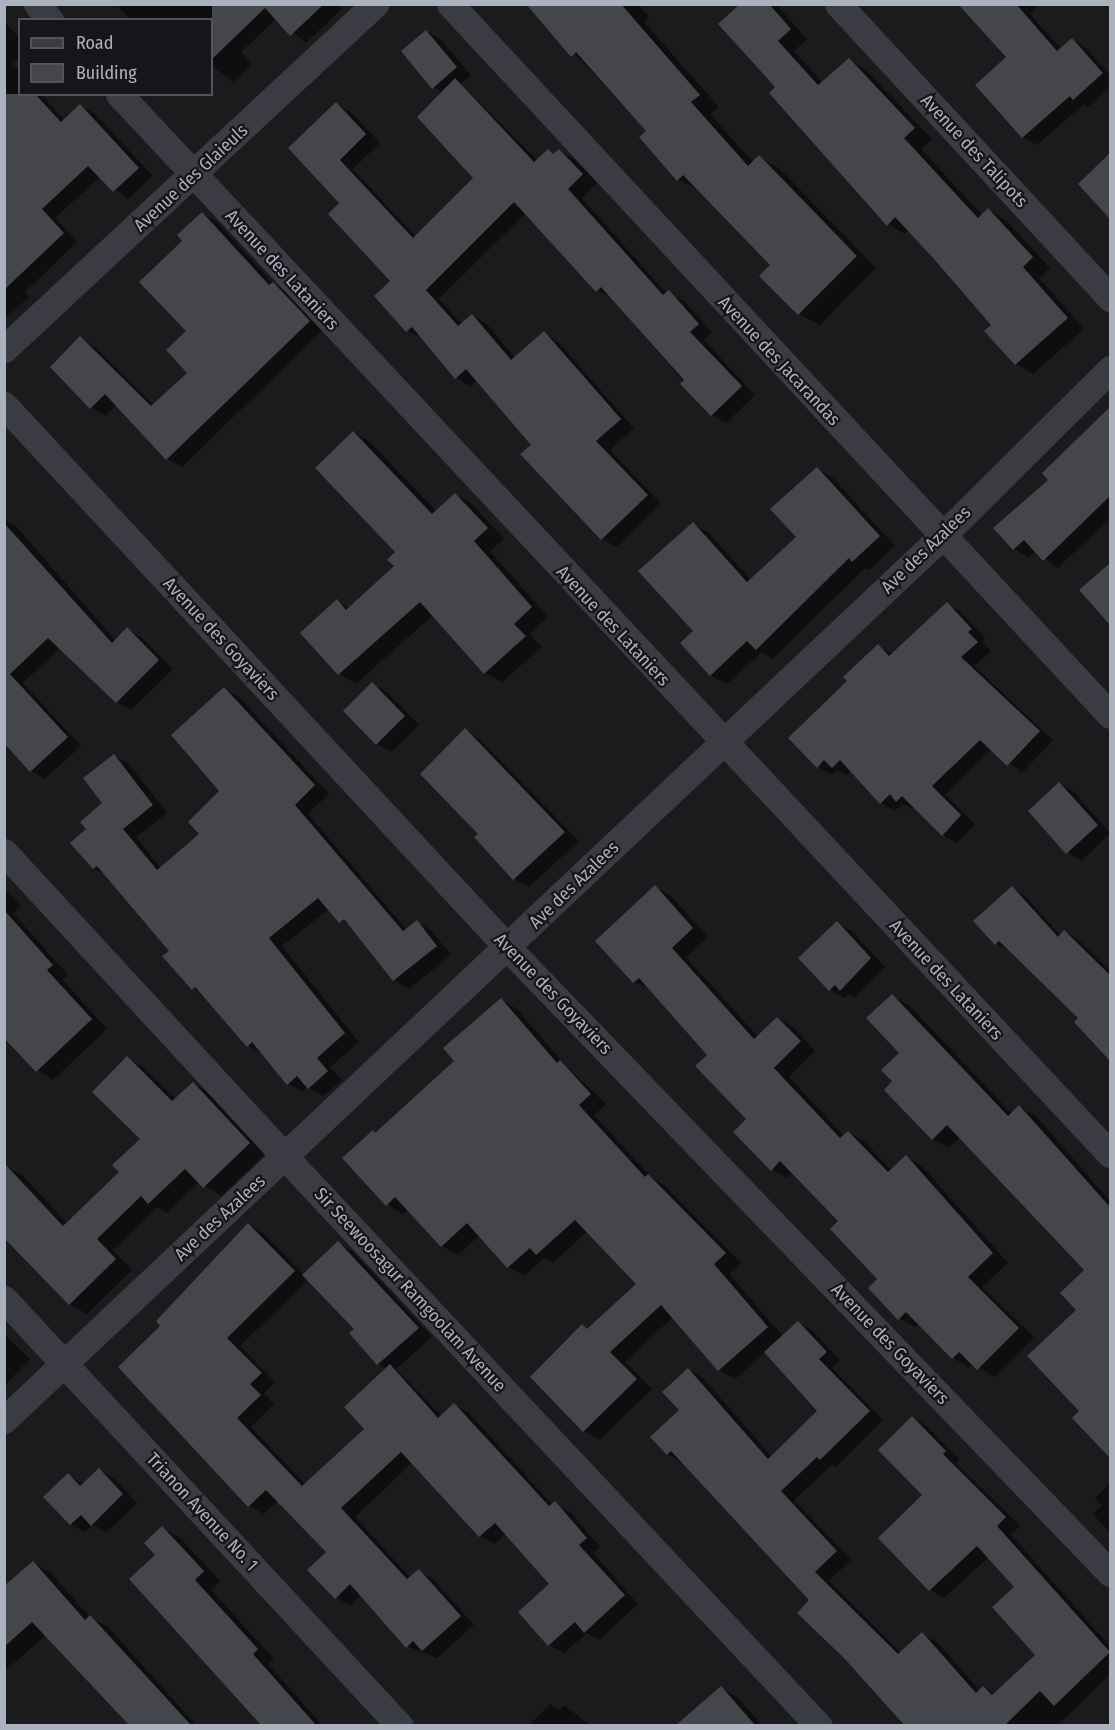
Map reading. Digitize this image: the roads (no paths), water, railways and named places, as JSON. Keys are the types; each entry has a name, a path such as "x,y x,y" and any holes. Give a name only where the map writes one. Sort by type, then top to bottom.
{"street":[{"path":"37,4 48,18"},
{"name":"Avenue des Glaieuls","path":"4,349 194,176 375,4"},
{"name":"Avenue des Jacarandas","path":"450,4 1110,715"},
{"name":"Avenue des Talipots","path":"838,4 1110,298"},
{"name":"Avenue des Lataniers","path":"121,96 723,744 1110,1154"},
{"name":"Ave des Azalees","path":"4,1420 508,948 942,536 1110,369"},
{"name":"Avenue des Goyaviers","path":"4,405 508,948 1110,1573"},
{"name":"Sir Seewoosagur Ramgoolam Avenue","path":"4,852 285,1158 819,1725"},
{"name":"Trianon Avenue No. 1","path":"4,1299 400,1725"}]}
